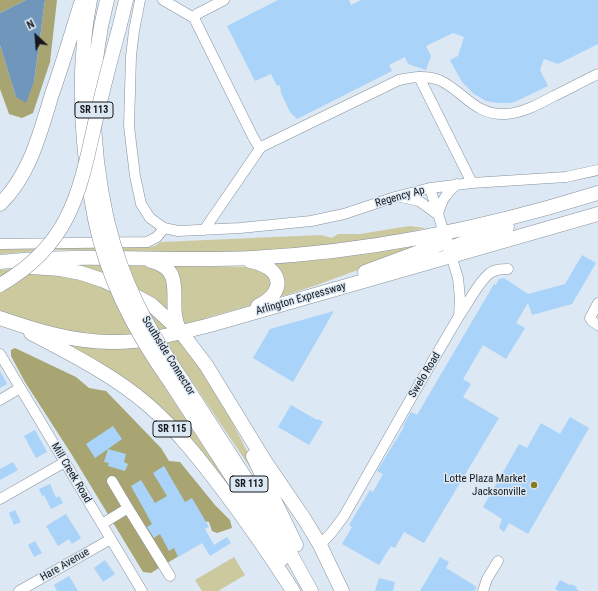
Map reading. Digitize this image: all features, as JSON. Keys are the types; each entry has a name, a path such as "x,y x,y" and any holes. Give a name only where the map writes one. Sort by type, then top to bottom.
{"highway":[{"path":"0,204 13,189 30,159 82,0"},
{"name":"Southside Connector","path":"90,0 84,49 82,103 83,127 87,173 101,219 116,253 128,286 176,382 260,520 300,591"},
{"name":"Southside Connector","path":"101,219 100,185 95,153 94,100 100,30 107,0"},
{"path":"0,285 22,271 39,256 59,232 72,208 84,168 126,0"},
{"path":"447,245 596,194"},
{"path":"0,261 72,257 236,258 288,256 348,250 403,241 447,245 598,214"},
{"name":"Arlington Expressway","path":"1,320 65,336 99,342 141,340 210,325 283,304 447,245"},
{"path":"131,258 159,263 170,272 174,282 175,316 177,324 181,332 206,365"},
{"path":"228,319 269,300 275,294 277,286 276,275 267,266 253,261 236,258"},
{"path":"0,269 48,267 102,280 128,292 152,306 181,332"},
{"name":"SR 115","path":"1,320 102,372 148,405 185,442 212,475 247,523 293,591"},
{"path":"210,325 204,333 201,346 202,356 206,365 266,463 305,520 320,545 342,591"},
{"name":"Southside Connector","path":"176,382 268,513 311,591"},
{"path":"225,398 317,591"}],"street":[{"path":"0,244 147,242 157,237 164,228 150,218 141,204 135,176 129,126 131,56 140,0"},
{"path":"163,0 194,18 253,137 257,144 261,147"},
{"path":"194,18 197,14 224,0"},
{"path":"204,230 261,147 399,80 419,77 439,80 448,85 470,103 496,114 505,114 522,111 535,106 598,74"},
{"path":"419,77 472,183"},
{"name":"Regency Ap","path":"164,228 178,231 204,230 260,226 328,218 395,197 430,188 457,184 554,178 598,170"},
{"path":"395,197 411,198 419,201 437,214 441,202 447,193 457,184"},
{"name":"Swelo Road","path":"320,545 344,516 459,316 460,298 458,278 430,188"},
{"path":"459,316 484,279 491,272 508,269"},
{"path":"598,303 590,318 598,325"},
{"name":"Mill Creek Road","path":"0,354 142,591"},
{"path":"0,400 20,388"},
{"path":"0,499 65,462"},
{"path":"112,481 170,576"},
{"path":"102,524 128,508"},
{"name":"Hare Avenue","path":"19,591 111,539"},
{"path":"483,591 487,579 498,561"}],"shaded area":[{"path":"0,0 26,0 0,13"},
{"path":"45,0 57,0 50,62 33,113 22,118 9,114 0,89 0,45 16,97 34,82"},
{"path":"409,226 426,228 321,249 247,254 51,250 0,254 0,248 150,247 161,242 321,235 332,238 338,234 360,234"},
{"path":"434,239 356,271 276,298 267,261"},
{"path":"41,262 154,266 167,270 172,316 127,287"},
{"path":"172,266 256,267 269,273 272,286 252,305 209,317 183,328"},
{"path":"12,269 76,275 146,307 167,328 164,331 133,337 86,337 0,314 0,270"},
{"path":"180,337 222,402 262,481 260,482 164,340"},
{"path":"63,342 138,346 250,518 199,454"},
{"path":"15,348 76,377 89,388 106,391 161,448 169,461 180,462 215,505 230,520 232,528 217,533 212,531 209,522 200,521 187,551 151,573 143,572 72,455 25,382 11,356 11,350"},
{"path":"234,557 245,575 218,591 202,591 195,580"}],"water":[{"path":"26,0 45,0 34,82 26,103 16,97 0,45 0,13"}],"building":[{"path":"278,0 349,0 351,5 361,0 598,0 598,44 558,64 544,59 540,70 548,86 511,103 498,103 486,101 474,94 459,77 450,60 458,56 464,37 453,33 426,46 431,56 426,70 408,64 405,57 389,65 392,71 297,119 290,112 281,93 280,85 277,86 271,74 255,81 227,26"},
{"path":"582,255 596,263 572,304 532,315 528,303 516,323 525,328 506,359 483,345 463,379 471,384 463,397 499,418 424,543 404,532 395,548 391,546 379,565 342,544 352,527 349,525 370,490 373,492 383,474 377,471 404,427 403,426 411,412 417,415 494,284 496,285 499,279 504,278 528,294 565,284"},
{"path":"334,311 293,382 253,358 270,329"},
{"path":"0,371 7,384 0,388"},
{"path":"291,405 323,422 309,445 278,427"},
{"path":"570,417 589,428 528,534 509,523 504,532 499,528 502,519 483,507 519,444 527,448 541,423 560,434"},
{"path":"113,426 122,439 95,458 86,444"},
{"path":"35,430 47,452 36,458 24,436"},
{"path":"108,449 126,454 124,462 128,464 125,471 108,466 109,463 104,462"},
{"path":"13,462 18,470 0,480 0,469"},
{"path":"164,466 185,502 192,498 209,527 205,529 214,545 227,537 231,543 210,556 202,543 178,557 174,548 169,551 160,534 154,538 147,527 152,524 131,486 141,480 155,503 167,496 153,473"},
{"path":"50,484 56,498 59,496 63,503 51,509 44,495 42,496 39,489"},
{"path":"15,510 21,522 14,525 9,513"},
{"path":"66,514 81,538 72,544 69,539 58,546 46,526"},
{"path":"35,541 42,553 34,557 28,545"},
{"path":"440,557 449,562 446,568 477,587 474,591 420,591"},
{"path":"105,560 115,574 103,582 94,568"},
{"path":"69,576 78,591 57,591 54,585"},
{"path":"379,578 395,582 393,591 375,591"},
{"path":"560,580 577,587 576,589 580,591 559,591 555,589"}],"place":[{"name":"Lotte Plaza Market Jacksonville","path":"534,485"}]}
